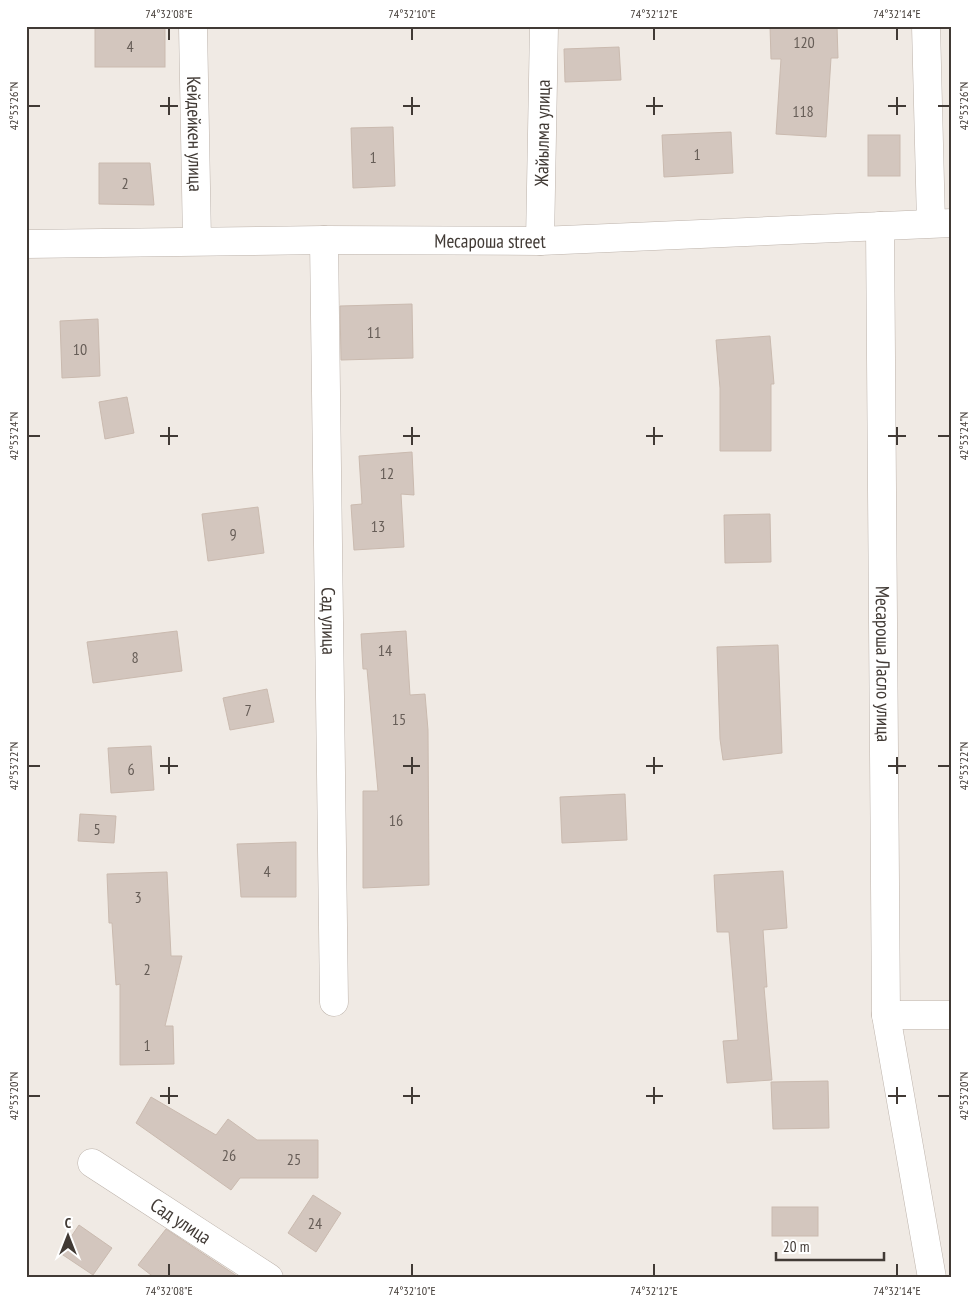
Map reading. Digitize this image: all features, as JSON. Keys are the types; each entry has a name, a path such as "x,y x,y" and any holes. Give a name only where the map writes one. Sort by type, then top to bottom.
{"street":[{"name":"Кейдейкен улица","path":"193,26 197,241"},
{"name":"Жайылма улица","path":"540,241 544,26"},
{"path":"926,26 941,223"},
{"name":"Месароша street","path":"26,244 324,240 540,241 941,223"},
{"name":"Месароша Ласло улица","path":"880,226 886,1015 932,1278"},
{"name":"Сад улица","path":"324,240 334,1002"},
{"path":"886,1015 952,1015"},
{"name":"Сад улица","path":"92,1163 269,1278"}],"building":[{"path":"95,26 165,26 165,67 95,67"},
{"path":"770,26 837,26 838,58 831,58 826,137 776,134 781,59 771,59"},
{"path":"619,47 621,80 565,82 564,49"},
{"path":"393,127 395,186 353,188 351,128"},
{"path":"731,132 733,173 664,177 662,135"},
{"path":"868,135 900,135 900,176 868,176"},
{"path":"99,163 150,163 154,205 99,204"},
{"path":"412,304 413,358 341,360 340,306"},
{"path":"98,319 100,376 62,378 60,321"},
{"path":"770,336 774,384 771,384 771,451 720,451 720,388 716,340"},
{"path":"127,397 134,433 105,439 99,402"},
{"path":"412,452 414,495 401,494 404,547 354,550 351,505 362,504 359,456"},
{"path":"258,507 264,553 208,561 202,514"},
{"path":"770,514 771,562 725,563 724,515"},
{"path":"177,631 182,671 93,683 87,642"},
{"path":"406,631 410,695 425,694 428,730 429,885 363,888 363,791 378,791 367,669 363,669 361,634"},
{"path":"778,645 782,753 723,760 720,739 717,647"},
{"path":"267,689 274,722 230,730 223,698"},
{"path":"151,746 154,790 111,793 108,748"},
{"path":"625,794 627,840 562,843 560,797"},
{"path":"80,814 116,816 114,843 78,841"},
{"path":"296,842 296,897 241,897 237,844"},
{"path":"783,871 787,928 763,930 767,987 764,987 772,1080 727,1083 723,1041 738,1040 729,932 717,932 714,875"},
{"path":"167,872 171,956 182,956 165,1026 173,1026 174,1064 120,1065 120,984 116,985 112,923 109,923 107,874"},
{"path":"828,1081 829,1128 773,1129 771,1082"},
{"path":"151,1097 216,1135 228,1119 257,1140 318,1140 318,1178 240,1178 231,1190 136,1123"},
{"path":"313,1195 341,1213 316,1252 288,1233"},
{"path":"772,1207 818,1207 818,1236 772,1236"},
{"path":"79,1225 112,1248 93,1275 60,1253"},
{"path":"166,1229 240,1278 155,1278 138,1265"}]}
